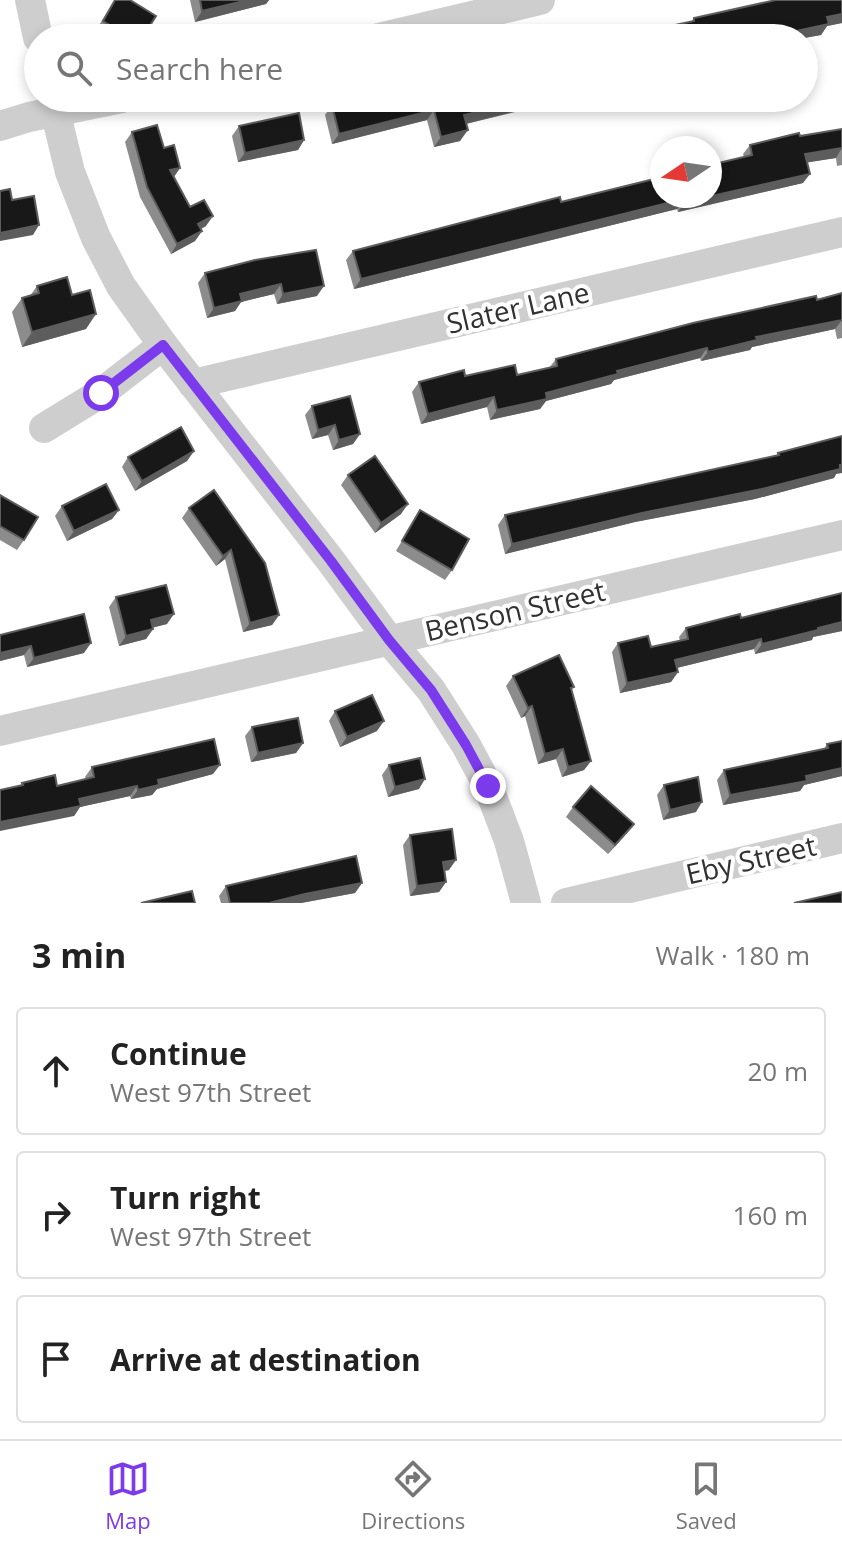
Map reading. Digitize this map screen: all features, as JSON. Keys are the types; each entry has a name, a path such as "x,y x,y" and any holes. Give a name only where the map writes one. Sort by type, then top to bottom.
{"street":[{"path":"30,0 35,24"},
{"path":"438,24 540,0"},
{"path":"0,126 36,112"},
{"path":"56,112 70,172 96,238 121,286 389,640 431,690 488,786 509,841 526,903"},
{"name":"Slater Lane","path":"193,384 842,232"},
{"path":"44,428 101,393 163,345"},
{"name":"Benson Street","path":"0,731 842,535"},
{"name":"Eby Street","path":"566,903 842,838"}],"building":[{"path":"115,0 130,0 156,16 151,24 108,24 103,21"},
{"path":"200,0 248,0 202,11"},
{"path":"776,0 842,0 842,14 827,17 829,24 818,26 680,24 694,21 694,18"},
{"path":"334,112 426,112 339,134"},
{"path":"435,112 477,112 464,115 468,130 441,137"},
{"path":"299,113 304,140 245,153 239,126"},
{"path":"157,125 164,148 174,145 180,168 170,170 190,207 204,200 213,216 198,224 202,231 177,244 147,187 132,132"},
{"path":"842,129 842,148 805,154 810,174 722,194 722,162 752,155 750,145 799,133 800,136"},
{"path":"650,180 650,207 361,279 353,251 560,197 561,202"},
{"path":"10,189 12,200 34,196 39,225 0,233 0,191"},
{"path":"316,250 324,286 283,294 281,284 240,294 242,301 214,308 205,273 255,260"},
{"path":"67,277 72,295 90,290 96,314 32,332 22,298 39,293 37,286"},
{"path":"842,293 842,320 756,337 757,340 708,352 707,348 617,371 618,374 546,393 547,399 497,410 494,397 428,414 419,382 464,370 465,376 515,365 517,375 557,366 556,359 693,323"},
{"path":"350,396 360,434 339,440 335,425 318,430 312,406"},
{"path":"181,427 194,451 142,481 128,457"},
{"path":"842,436 840,469 512,544 505,515 779,455"},
{"path":"375,456 408,504 381,523 348,475"},
{"path":"106,484 119,510 74,531 62,506"},
{"path":"214,490 265,563 279,615 250,623 231,550 223,556 189,508"},
{"path":"0,495 38,517 24,540 0,526"},
{"path":"420,510 469,539 452,570 402,541"},
{"path":"166,585 174,614 151,620 153,629 126,636 116,597"},
{"path":"842,593 842,622 762,644 761,639 675,660 678,672 627,683 618,643 648,636 651,647 688,639 686,628"},
{"path":"84,614 91,643 34,658 31,646 0,653 0,635"},
{"path":"559,655 574,687 571,688 591,761 568,767 563,749 545,754 532,706 528,708 513,676"},
{"path":"372,695 384,721 347,737 335,711"},
{"path":"298,718 303,743 258,753 252,727"},
{"path":"214,739 220,765 158,780 159,785 138,790 137,786 79,799 81,806 0,822 0,790 55,775 57,786 94,777 92,767"},
{"path":"842,741 842,768 806,776 807,781 730,795 724,770 828,748 827,744"},
{"path":"420,758 425,779 395,787 389,765"},
{"path":"698,777 702,802 670,810 664,785"},
{"path":"591,786 634,824 615,845 573,807"},
{"path":"452,829 456,860 443,862 446,882 417,886 410,835"},
{"path":"356,856 362,883 269,903 230,903 226,886"},
{"path":"192,891 195,903 141,903"},
{"path":"842,892 842,903 794,903"}],"route":[{"path":"101,393 163,345 389,640 431,690 488,786"}]}
